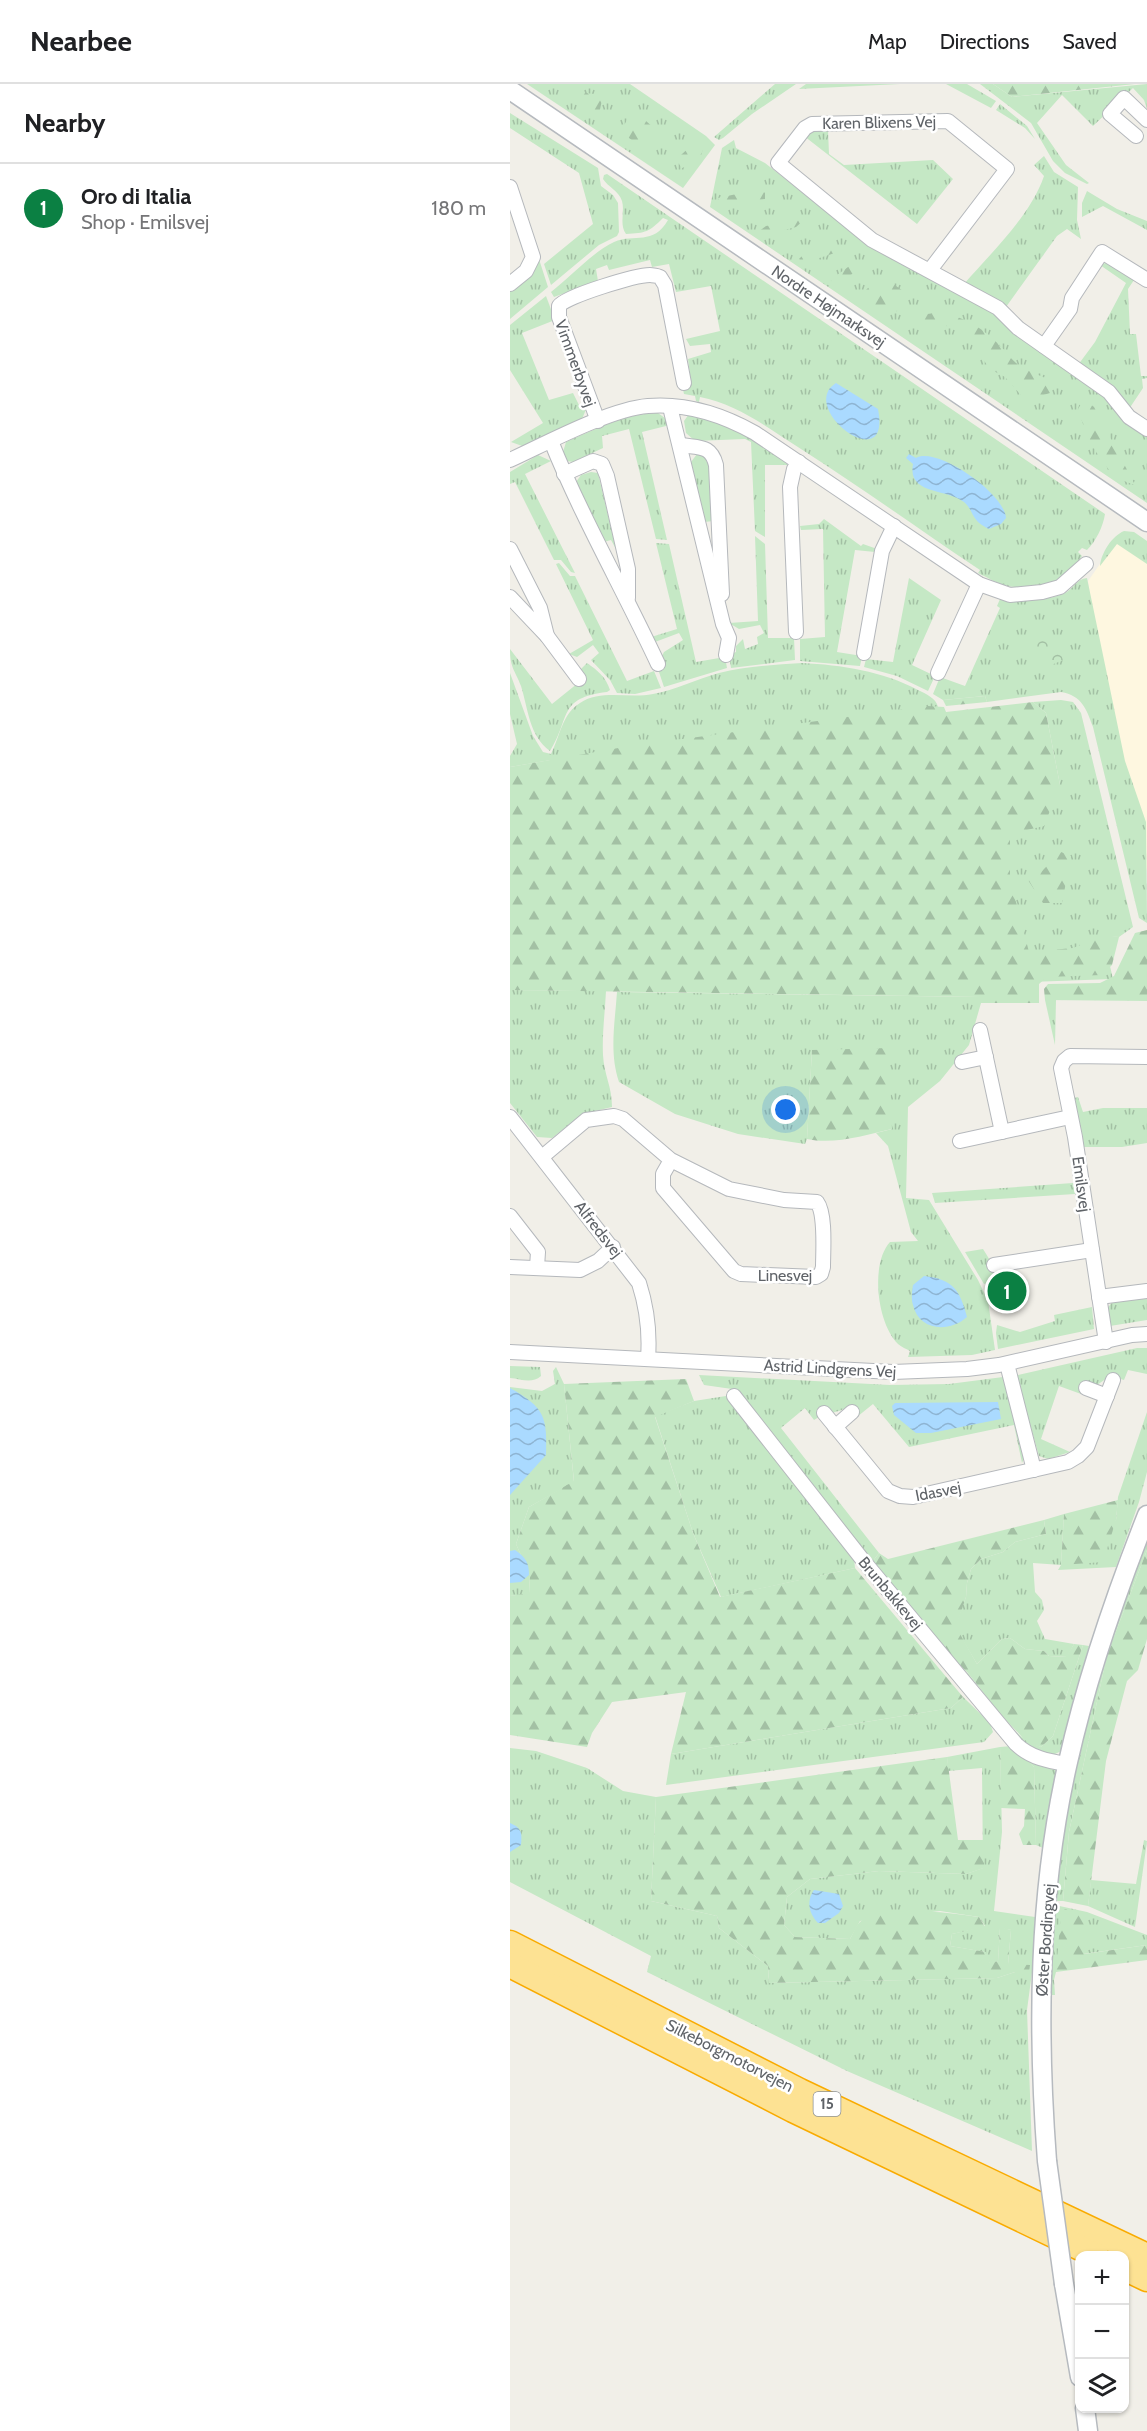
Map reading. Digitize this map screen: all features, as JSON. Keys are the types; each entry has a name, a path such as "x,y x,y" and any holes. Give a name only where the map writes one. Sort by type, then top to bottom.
{"highway":[{"name":"Silkeborgmotorvejen","path":"510,1943 800,2091 1147,2256"},
{"name":"Silkeborgmotorvejen","path":"510,1965 793,2110 1087,2251"},
{"path":"1129,2270 1147,2279"}],"street":[{"name":"Nordre Højmarksvej","path":"510,90 1147,522"},
{"path":"1136,136 1110,114 1124,98 1147,120"},
{"name":"Karen Blixens Vej","path":"930,270 1007,169 948,121 812,124 805,128 777,163 872,240 998,308 1018,328 1110,392 1129,417 1147,429"},
{"path":"510,187 533,257 526,271 510,284"},
{"path":"1044,346 1070,309 1072,298 1102,252 1147,280"},
{"name":"Vimmerbyvej","path":"598,421 559,317 559,306 566,299 608,285 651,275 660,277 665,285 684,383"},
{"name":"Vimmerbyvej","path":"510,460 622,411 648,406 693,409 737,423 799,462 979,584 1010,596 1042,592 1060,587 1086,564"},
{"path":"670,407 723,624 729,638 726,654"},
{"path":"550,441 611,572 627,598 658,664"},
{"path":"681,445 709,450 714,454 723,624"},
{"path":"564,474 593,461 602,464 607,476 628,568 627,598"},
{"path":"796,632 790,487 794,469 799,462"},
{"path":"864,652 882,551 894,526"},
{"path":"510,549 540,608 547,636"},
{"path":"938,673 979,584"},
{"path":"510,597 547,636 579,679"},
{"path":"980,1030 1002,1132"},
{"name":"Emilsvej","path":"1106,1342 1061,1068 1070,1056 1147,1057"},
{"path":"962,1062 986,1057"},
{"name":"Linesvej","path":"542,1157 586,1120 606,1115 623,1119 671,1160 729,1189 784,1200 818,1202 822,1219 823,1267 821,1274 816,1277 741,1274 734,1271 663,1188 663,1174 671,1160"},
{"name":"Alfredsvej","path":"510,1117 639,1283 645,1303 649,1340 648,1358"},
{"path":"960,1141 1070,1117"},
{"path":"510,1216 538,1252 537,1267"},
{"path":"510,1267 580,1270 598,1261 613,1247"},
{"path":"994,1265 1092,1250"},
{"path":"1099,1297 1147,1291"},
{"name":"Astrid Lindgrens Vej","path":"510,1352 893,1372 967,1369 1007,1364 1147,1335"},
{"path":"1007,1364 1034,1470"},
{"name":"Idasvej","path":"824,1413 888,1491 900,1496 913,1497 1068,1462 1087,1447 1113,1380"},
{"path":"1086,1388 1107,1396"},
{"name":"Brunbakkevej","path":"734,1396 862,1559 1016,1744 1042,1760 1068,1764"},
{"path":"835,1427 852,1412"},
{"name":"Øster Bordingvej","path":"1077,2359 1047,2161 1042,2089 1042,1977 1046,1902 1068,1764 1087,1685 1115,1597 1147,1515"},
{"path":"1086,2413 1088,2431"}],"shaded area":[{"path":"1116,541 1147,562 1147,871 1115,768 1088,581"}],"green space":[{"path":"527,84 630,84 706,136 715,145 683,188"},
{"path":"775,84 796,84 752,114 723,138 719,140 714,137"},
{"path":"806,84 900,84 799,89"},
{"path":"946,84 967,84 996,101 991,108"},
{"path":"980,84 993,84 1012,97 1147,84 1147,109 1144,100 1133,88 1093,126 1062,95 1037,123 1066,165 1089,183 1087,184 1065,173 1053,161 1031,123"},
{"path":"993,84 1135,84 1012,97"},
{"path":"585,93 595,94 602,100 599,114 590,117 582,108 580,101"},
{"path":"1000,104 1027,126 1035,139 1025,128 996,110"},
{"path":"510,113 598,168 601,186 613,195 618,203 619,232 617,236 599,245 551,285 544,264 593,224 579,173 510,128"},
{"path":"634,113 655,129 653,138 640,146 629,138 623,127"},
{"path":"817,130 828,130 829,154 844,165 933,160 953,179 917,224 804,136"},
{"path":"734,140 736,148 765,163 866,243 992,310 1102,394 1147,435 1147,503 710,207 722,148"},
{"path":"693,144 701,144 703,151 695,163 682,168 679,164 681,155"},
{"path":"1044,156 1054,172 1078,187 1077,220 1081,239 1067,229 1057,236 1006,307 964,284 1009,233 1030,205 1044,176 1034,165"},
{"path":"607,174 1105,514 1096,538 1087,550 1082,548 1078,552 1082,556 1077,563 1066,575 1055,582 1019,587 1000,584 978,573 980,570 753,418 714,400 700,397 699,402 696,401 695,396 684,394 682,385 691,383 688,359 711,352 710,344 690,346 686,339 720,331 711,286 676,292 669,264 652,267 650,260 609,270 607,265 596,269 598,281 554,297 551,292 606,246 622,240 650,236 662,228 668,220 663,218 647,231 626,234 623,226 622,201 603,179"},
{"path":"760,189 765,193 765,199 720,205 718,198"},
{"path":"1087,191 1117,209 1147,221 1147,230 1103,206 1082,217 1082,203"},
{"path":"805,219 796,227 761,236 758,232 766,226"},
{"path":"833,248 841,251 810,261 799,259 802,256"},
{"path":"538,256 548,287 510,319 510,290 536,267"},
{"path":"855,262 864,263 866,267 835,283 830,280"},
{"path":"1108,262 1134,280 1128,289 1130,334 1136,334 1141,376 1147,376 1147,378 1142,379 1143,388 1129,409 1078,365 1095,342 1126,283 1100,265"},
{"path":"886,279 906,293 906,301 897,311 881,318 868,304 865,291 876,280"},
{"path":"546,296 555,320 522,333 549,400 573,393 579,405 586,403 587,407 582,419 525,447 511,442 543,423 510,370 510,325"},
{"path":"939,313 964,320 980,329 1016,363 1050,380 1050,393 1040,396 1021,395 1005,377 990,369 980,355 973,350 972,336 965,328 927,324 923,319 926,314"},
{"path":"1084,399 1094,407 1135,485 1118,478 1099,456 1088,436 1078,409"},
{"path":"658,413 669,421 670,425 642,432 667,540 656,539 629,429 602,436 603,448 573,462 567,461 563,452 566,442 599,428 622,419"},
{"path":"689,414 731,424 786,459 787,465 765,465 765,537 755,531 751,442 745,439 695,441 686,433 684,421"},
{"path":"697,454 711,459 714,521 704,522 691,462"},
{"path":"538,455 551,461 525,474 575,573 571,572 561,560 554,560 515,482 510,484 510,472"},
{"path":"591,472 598,473 616,549 611,540 604,542 576,482 581,475"},
{"path":"824,519 861,546 863,544 880,550 875,552 855,550 837,652 862,656 860,666 800,661 800,639 825,637 823,529 801,530 800,526 819,524"},
{"path":"1124,531 1134,532 1147,541 1147,564 1117,544 1100,566 1108,545"},
{"path":"755,536 765,544 768,638 794,638 795,660 731,668 729,655 736,652 736,646 743,639 745,649 758,644 757,637 764,633 760,625 739,629 729,623 758,621"},
{"path":"656,543 669,544 696,662 725,657 727,668 664,687 658,669 665,665 662,656 664,652 683,640 679,633 655,642 648,638 677,629"},
{"path":"559,563 570,576 575,576 627,681 654,671 661,688 635,694 617,693 610,680 591,660 599,653 593,645 577,657 569,654 593,640 556,564"},
{"path":"909,578 941,600 912,665 935,676 928,691 897,676 864,667 866,659 893,662"},
{"path":"1087,578 1125,761 1146,822 1147,923 1139,918 1093,727 1079,700 1061,692 987,702 985,696 943,700 933,694 940,677 965,686 1000,608 997,606 1000,599 1049,598 1066,592 1080,580"},
{"path":"1049,633 1058,638 1063,660 1049,666 1040,652 1031,654 1029,643 1034,637"},
{"path":"510,649 552,704 583,679 581,669 587,663 601,674 610,690 580,699 573,705 550,751 533,730 521,686 512,665"},
{"path":"802,663 862,670 904,683 930,697 938,707 1060,785 1046,713 1033,702 1061,700 1073,702 1081,713 1133,927 1119,937 1103,936 1113,979 976,984 551,760 510,767 510,756 517,744 510,714 510,673 533,736 543,752 551,754 569,713 588,699 606,695 653,694 729,671"},
{"path":"985,696 987,702 946,706 943,700"},
{"path":"1033,702 1046,713 1060,785 1044,826 1010,834 1010,879 1029,952 1073,948 1105,935 1119,937 1112,965 1102,975 1047,977 1039,984 1039,1003 981,1003 980,997 510,990 510,767 624,747 928,706 944,707 946,712"},
{"path":"1061,852 1071,856 1062,903 1043,903 1028,880 1042,871"},
{"path":"1147,930 1147,1001 1045,1000 1044,989 1048,984 1100,983 1114,976 1135,933"},
{"path":"510,990 606,991 603,1055 612,1107 583,1114 552,1138 537,1137 510,1103"},
{"path":"617,992 981,997 969,1045 940,1081 908,1107 906,1198 929,1200 978,1280 988,1301 995,1350 972,1355 908,1357 910,1351 899,1345 891,1334 881,1308 878,1278 880,1264 890,1242 918,1241 911,1232 888,1146 876,1133 892,1129 812,1050 805,1144 738,1134 675,1114 619,1082 613,1049"},
{"path":"1045,1000 1056,1000 1055,1045"},
{"path":"889,1048 892,1129 839,1140 807,1139 812,1050"},
{"path":"1078,1097 1083,1112 1103,1108 1147,1108 1147,1143 1122,1147 1081,1147 1070,1099"},
{"path":"1073,1183 1075,1194 935,1203 932,1193"},
{"path":"983,1249 1001,1278 984,1284 965,1252"},
{"path":"1147,1296 1147,1320 1110,1326 1106,1310 1113,1301"},
{"path":"1092,1307 1094,1329 998,1349 997,1325 1020,1332 1055,1321 1054,1315"},
{"path":"1137,1348 1147,1348 1147,1374 1128,1370 1124,1380 1110,1376 1097,1385 1085,1382 1081,1394 1059,1386 1041,1439 1070,1452 1048,1459 1039,1456 1017,1379 1018,1375"},
{"path":"510,1366 540,1367 541,1376 530,1380 510,1378"},
{"path":"556,1367 564,1384 574,1482 529,1507 516,1544 530,1575 529,1594 510,1596 510,1387 542,1391 555,1384 553,1371"},
{"path":"699,1375 890,1385 949,1384 1003,1377 1025,1456 1022,1463 1014,1425 909,1447 873,1404 847,1425 849,1406 814,1420 805,1408 781,1428 879,1553 873,1561 737,1393 732,1389 704,1385"},
{"path":"686,1379 694,1401 655,1417 693,1533 720,1597 855,1568 963,1697 951,1708 671,1754 686,1692 612,1702 592,1733 587,1747 510,1735 510,1596 529,1593 530,1576 516,1544 529,1507 574,1481 564,1384"},
{"path":"726,1396 853,1550 855,1568 721,1597 693,1533 655,1416 694,1401"},
{"path":"1147,1412 1147,1472 1116,1567 1058,1570 1061,1565 1116,1520 1118,1497"},
{"path":"1118,1500 1116,1520 1103,1562 1061,1565 1064,1514"},
{"path":"1064,1514 1061,1565 1033,1563 1035,1592 1042,1600 1044,1610 1037,1621 1045,1639 1074,1644 1067,1657 1049,1656 1044,1651 1025,1649 1010,1638 1002,1639 977,1664 955,1627 966,1597 971,1569 981,1559 1003,1552 1015,1542 1046,1534 1044,1520"},
{"path":"1044,1520 1046,1534 1015,1542 1003,1552 981,1559 971,1569 966,1597 956,1627 977,1664 1002,1639 1010,1638 1025,1649 1044,1651 1049,1656 1066,1657 1074,1644 1083,1645 1053,1736 1041,1747 1028,1743 1000,1714 873,1561 879,1553 888,1559"},
{"path":"1147,1536 1147,1550 1107,1655 1069,1832 1063,1901 1056,1901 1066,1819 1088,1712 1103,1661"},
{"path":"1147,1550 1147,1639 1138,1670 1127,1681 1106,1761 1088,1906 1063,1901 1069,1832 1107,1655"},
{"path":"1083,1645 1089,1646 1061,1751 1049,1755 1036,1751 1008,1728 966,1674 968,1673 1009,1726 1029,1742 1041,1747 1053,1736"},
{"path":"963,1697 990,1723 993,1732 984,1742 666,1785 671,1754 951,1708"},
{"path":"1012,1746 1034,1767 1036,1845 1023,1845 1019,1834 1024,1826 1025,1809 1001,1808 1000,1747"},
{"path":"1000,1747 1002,1832 994,1911 1035,1917 1033,1965 1027,2010 1032,2151 847,2071 647,1972 651,1956 510,1882 510,1748 536,1751 587,1768 623,1791 656,1797 651,1901 717,1916 719,1928 768,1966 769,1983 997,1978 1015,1972 1008,1964 1011,1930 1000,1928 998,1961 990,1964 985,1952 950,1946 952,1934 985,1926 979,1917 940,1911 860,1921 850,1939 795,1937 784,1925 787,1897 810,1879 879,1871 966,1874 983,1868 982,1768 948,1771 947,1757"},
{"path":"1020,1755 1051,1766 1056,1771 1043,1848 1036,1845 1034,1767"},
{"path":"947,1757 958,1840 984,1840 984,1868 966,1874 879,1871 810,1879 787,1897 784,1925 795,1937 850,1939 859,1923 868,1917 882,1913 916,1911 979,1917 985,1927 952,1934 950,1946 986,1952 990,1963 998,1961 1000,1927 1011,1930 1008,1964 1030,1965 1029,1972 1015,1972 997,1978 769,1983 768,1966 719,1928 717,1916 651,1901 656,1797"},
{"path":"1144,1840 1147,1841 1135,1927 1088,1906 1091,1880 1136,1884"},
{"path":"1055,1905 1087,1912 1147,1935 1147,1945 1083,1954 1056,1972 1055,1995 1051,1995 1050,1976"},
{"path":"1065,1909 1087,1914 1084,1954 1147,1945 1147,1960 1056,1972 1061,1913"}],"water":[{"path":"836,383 878,409 879,429 872,438 860,439 847,432 835,421 828,408 827,394"},
{"path":"909,454 916,458 926,456 939,459 953,465 983,485 1003,508 1006,518 1001,524 989,529 976,519 964,502 922,486 913,474 913,464 906,458"},
{"path":"924,1276 949,1283 958,1293 967,1317 952,1326 944,1327 936,1327 921,1320 916,1314 912,1295 913,1285"},
{"path":"510,1388 531,1401 542,1414 546,1431 546,1455 510,1495"},
{"path":"998,1402 1001,1419 931,1433 916,1433 894,1415 892,1406 895,1403"},
{"path":"515,1550 526,1560 529,1575 521,1582 510,1583 510,1551"},
{"path":"510,1823 520,1831 521,1845 510,1852"},
{"path":"814,1890 839,1894 843,1906 839,1913 825,1923 818,1923 812,1916 809,1903"}],"place":[{"name":"Oro di Italia","path":"1007,1291"}]}
